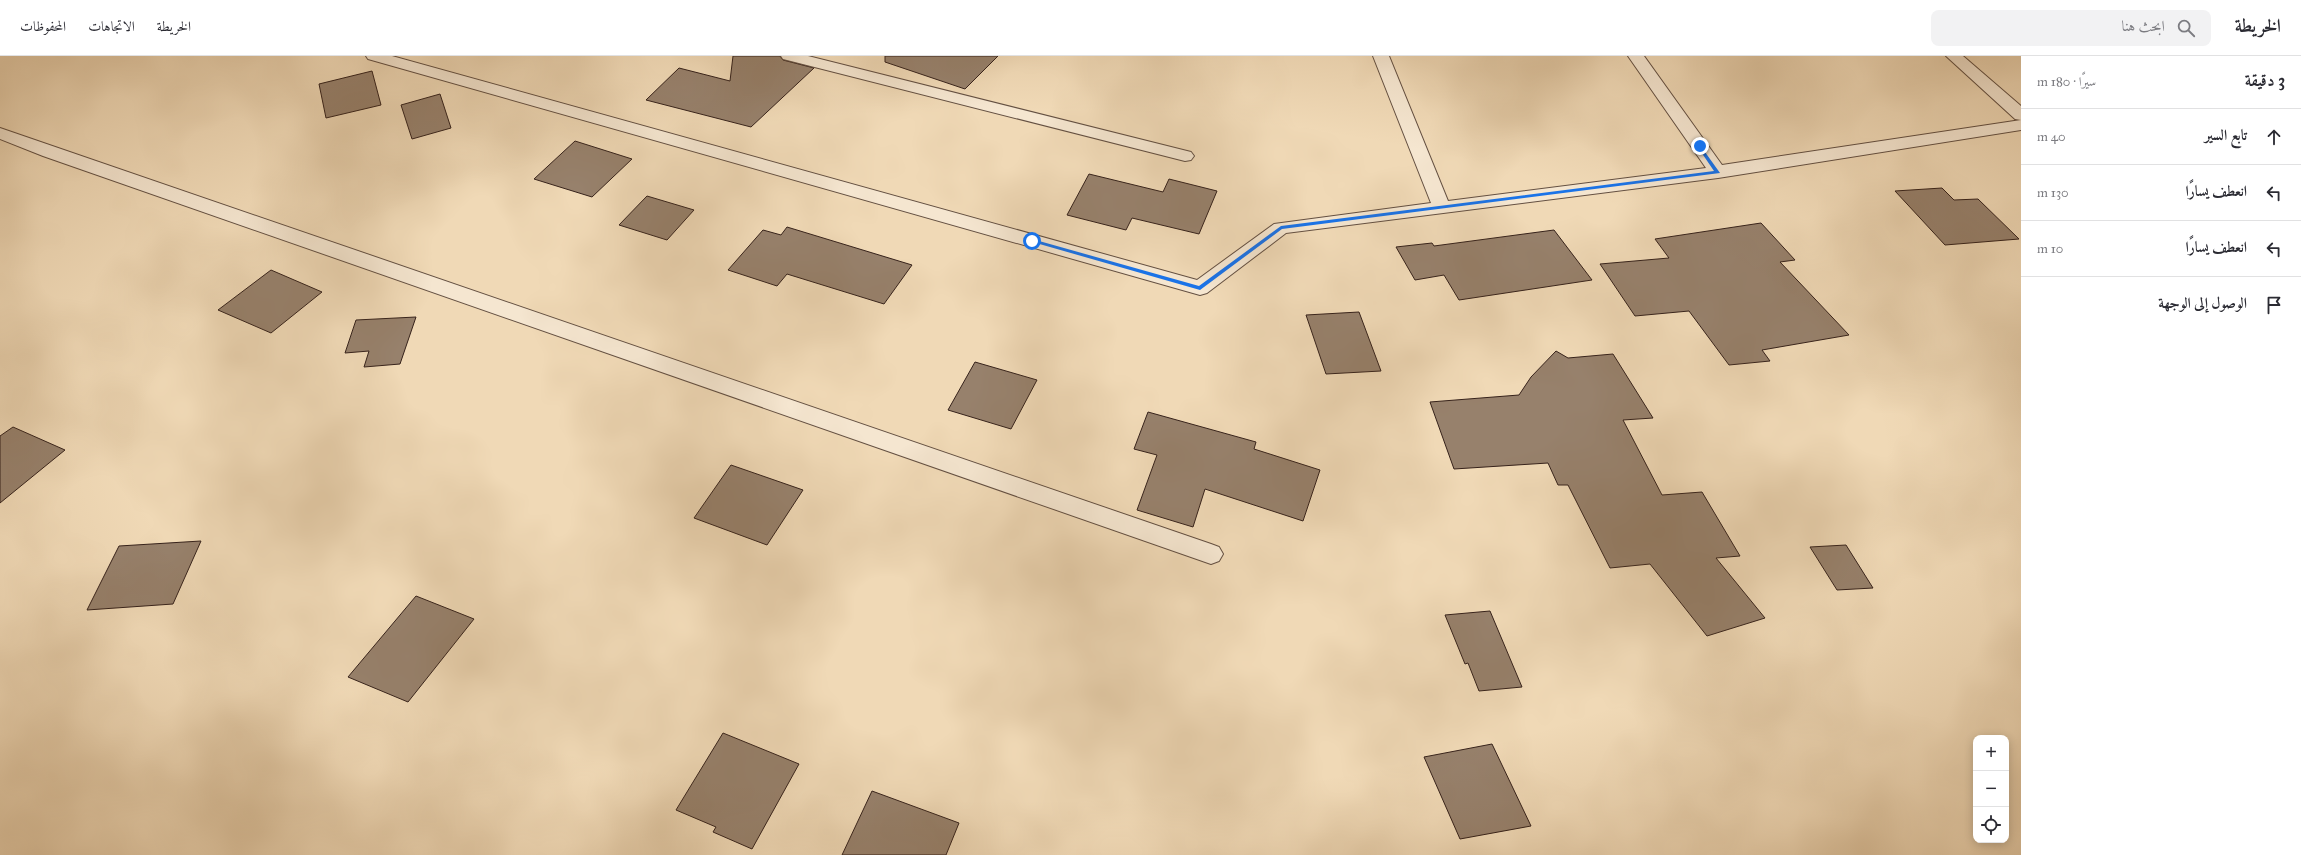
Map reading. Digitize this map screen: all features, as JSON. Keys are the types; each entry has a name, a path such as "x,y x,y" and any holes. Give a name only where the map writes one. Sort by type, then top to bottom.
{"street":[{"path":"374,56 1200,288 1281,228 1718,172 2021,125"},
{"path":"789,56 1185,156"},
{"path":"1381,56 1442,207"},
{"path":"1636,56 1718,172"},
{"path":"1954,56 2021,115"},
{"path":"0,133 1211,554"}],"building":[{"path":"733,56 780,56 783,60 814,68 751,127 646,100 679,68 730,81"},
{"path":"885,56 998,56 965,89 885,62"},
{"path":"372,71 381,105 326,118 319,84"},
{"path":"440,94 451,128 412,139 401,105"},
{"path":"575,141 632,159 592,197 534,179"},
{"path":"1089,174 1163,192 1169,179 1217,191 1199,234 1132,218 1126,230 1067,215"},
{"path":"1942,188 1954,200 1978,199 2019,239 1945,245 1895,191"},
{"path":"647,196 694,210 667,240 619,225"},
{"path":"1761,223 1795,260 1780,262 1849,335 1762,350 1770,361 1729,365 1689,311 1635,316 1600,264 1669,258 1655,239"},
{"path":"787,227 912,265 884,304 787,274 777,286 728,270 763,230 781,235"},
{"path":"1554,230 1592,280 1459,300 1444,275 1415,280 1396,247 1432,243 1434,246"},
{"path":"271,270 322,292 271,333 218,310"},
{"path":"1359,312 1381,371 1326,374 1306,315"},
{"path":"416,317 400,364 364,367 369,351 345,353 356,320"},
{"path":"1556,351 1568,358 1613,354 1653,418 1623,420 1662,495 1702,492 1740,556 1716,558 1765,618 1707,636 1650,564 1610,568 1568,485 1558,485 1548,463 1454,469 1430,402 1519,395 1531,377"},
{"path":"975,362 1037,380 1011,429 948,410"},
{"path":"1148,412 1256,442 1254,449 1320,470 1303,521 1205,489 1193,527 1137,510 1157,455 1134,449"},
{"path":"13,427 65,450 0,503 0,436"},
{"path":"731,465 803,490 767,545 694,518"},
{"path":"201,541 173,604 87,610 119,546"},
{"path":"1846,545 1873,588 1837,590 1810,547"},
{"path":"416,596 474,619 408,702 348,677"},
{"path":"1490,611 1522,687 1479,691 1468,663 1465,664 1445,615"},
{"path":"723,733 799,764 752,849 713,832 716,827 676,810"},
{"path":"1492,744 1531,826 1460,839 1424,757"},
{"path":"872,791 959,823 946,855 842,855"}],"route":[{"path":"1032,241 1200,288 1281,228 1718,172 1700,146"}]}
